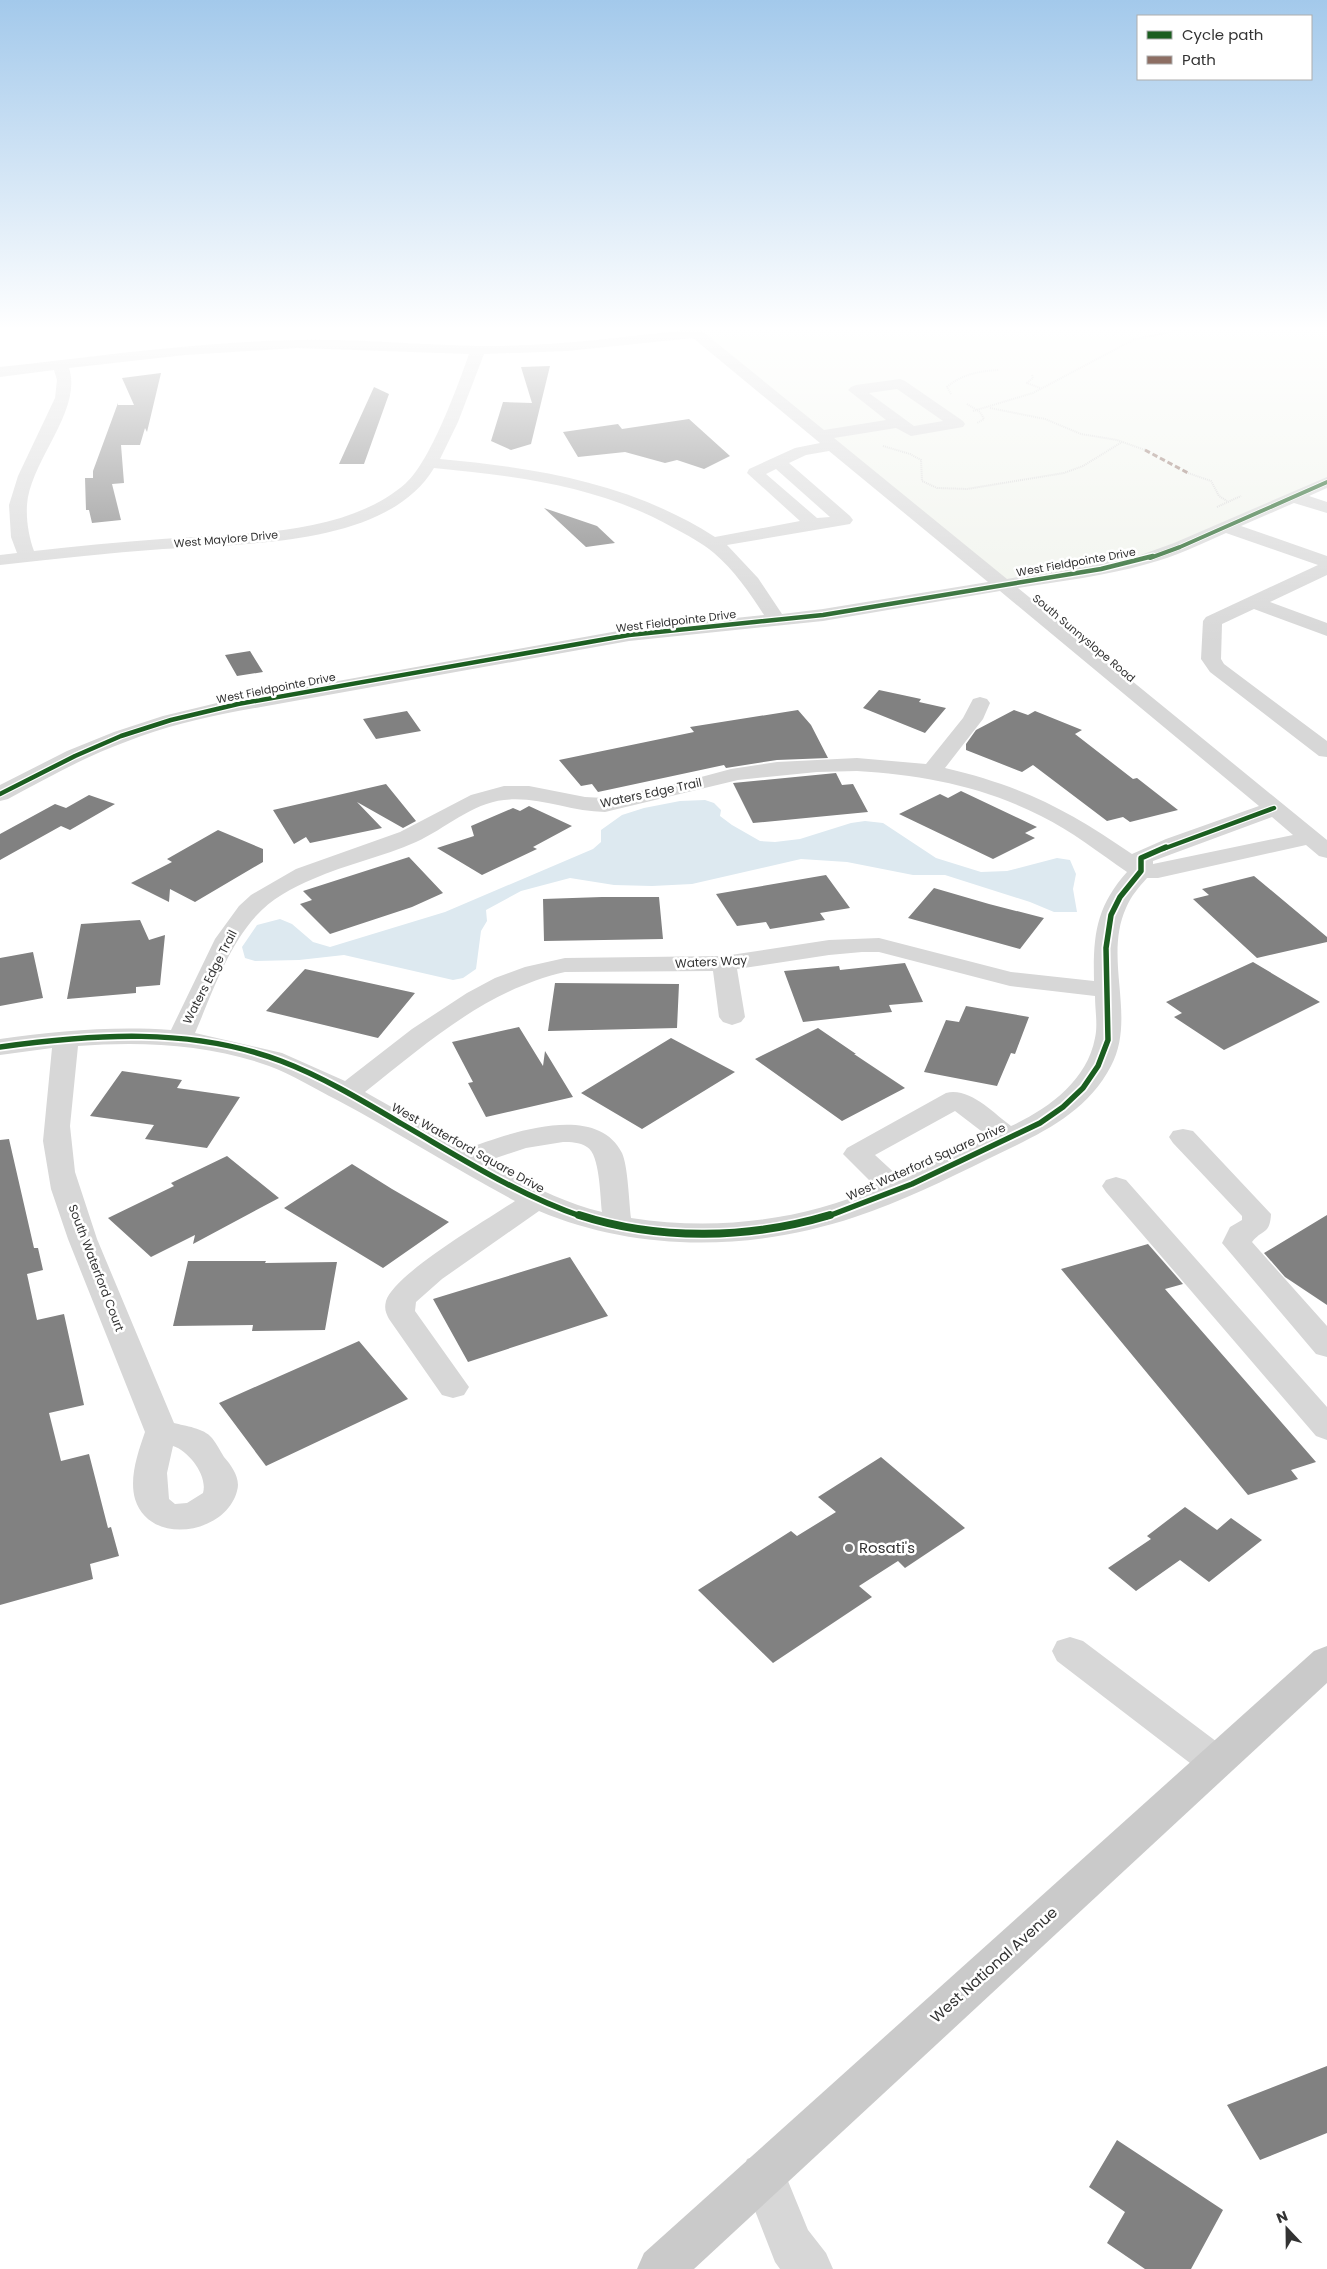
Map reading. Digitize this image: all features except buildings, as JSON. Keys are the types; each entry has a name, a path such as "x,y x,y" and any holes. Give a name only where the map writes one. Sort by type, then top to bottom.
{"main road":[{"name":"West National Avenue","path":"660,2269 1327,1661"}],"street":[{"path":"27,557 20,537 18,505 26,476 46,433"},
{"name":"West Maylore Drive","path":"0,560 275,535 329,526 371,512 401,497 423,475 442,433"},
{"name":"South Sunnyslope Road","path":"818,433 1318,845"},
{"path":"813,524 755,473 827,440 870,433"},
{"path":"711,543 844,520 778,462"},
{"path":"429,463 534,475 601,490 637,502 669,516 711,543 748,578 776,620"},
{"name":"West Fieldpointe Drive","path":"0,794 84,752 143,729 198,713 264,699 629,635 859,610 1101,569 1143,560 1180,547 1327,482"},
{"path":"1293,497 1327,508"},
{"path":"1226,527 1327,562"},
{"path":"1327,568 1213,621 1211,659 1217,668 1327,751"},
{"path":"1253,602 1327,630"},
{"path":"931,772 973,719 980,703"},
{"name":"Waters Edge Trail","path":"180,1038 232,932 248,910 281,886 304,874 383,848 416,834 475,801 492,795 522,792 551,795 593,806 605,805 736,774 782,767 868,765 931,772 985,785 1048,810 1141,871"},
{"name":"West Waterford Square Drive","path":"0,1047 108,1034 180,1038 214,1043 266,1056 289,1064 536,1200 588,1219 618,1226 672,1232 732,1233 814,1221 840,1213 896,1190 1009,1138 1062,1110 1087,1085 1097,1069 1108,1038 1108,945 1111,915 1127,886 1141,871 1141,858 1166,846 1274,808"},
{"path":"1141,871 1158,871 1318,845"},
{"name":"Waters Way","path":"345,1094 440,1022 491,989 522,975 544,968 565,965 748,961 822,947 879,944 1010,979 1108,990"},
{"path":"724,962 732,1017"},
{"name":"South Waterford Court","path":"65,1038 65,1058 57,1130 58,1153 62,1174 78,1230 161,1432"},
{"path":"896,1190 857,1154 956,1099 1009,1138"},
{"path":"464,1160 499,1147 553,1135 578,1133 591,1136 600,1141 609,1155 618,1226"},
{"path":"1183,1137 1257,1214 1256,1225 1240,1234 1237,1243 1327,1346"},
{"path":"1116,1186 1327,1428"},
{"path":"453,1388 400,1312 401,1301 407,1292 431,1272 536,1200"},
{"path":"1070,1651 1216,1762"},
{"path":"763,2175 791,2246 810,2269"}],"path":[{"path":"895,433 880,441 881,445 921,460 922,481 937,488 950,490 967,489 1064,473 1083,466 1122,442"},
{"path":"1078,433 1122,442 1145,450"},
{"path":"1188,473 1211,481 1218,496 1227,501"},
{"path":"1212,510 1227,501 1241,496"}],"shaded area":[{"path":"818,433 1327,433 1327,482 1180,547 1004,585"},
{"path":"705,800 714,803 721,810 720,816 732,825 760,841 775,842 800,839 851,823 865,821 883,823 936,858 981,872 1007,871 1057,858 1070,860 1076,874 1073,889 1077,912 1054,912 1030,902 945,875 913,875 847,862 801,859 692,884 614,885 570,878 521,891 486,910 487,921 481,931 476,969 463,978 453,980 344,955 299,960 255,961 245,958 242,947 257,925 280,919 292,924 313,942 330,947 445,912 593,849 601,842 601,830 622,815 644,808 680,801"}],"marked path":[{"path":"1145,450 1188,473"}],"cycle path":[{"path":"0,794 105,742 171,720 238,704 629,635 823,615 1101,569 1143,560 1180,547 1327,482"},
{"path":"0,1047 61,1039 151,1036 211,1043 242,1050 278,1060 314,1076 361,1100 521,1193 557,1208 619,1225 682,1233 714,1234 778,1228 812,1221 845,1211 912,1184 1040,1123 1063,1107 1091,1078 1104,1054 1109,1027 1106,960 1109,925 1111,915 1120,897 1141,871 1141,858 1274,808"}],"place":[{"name":"Rosati's","path":"849,1548"}]}
